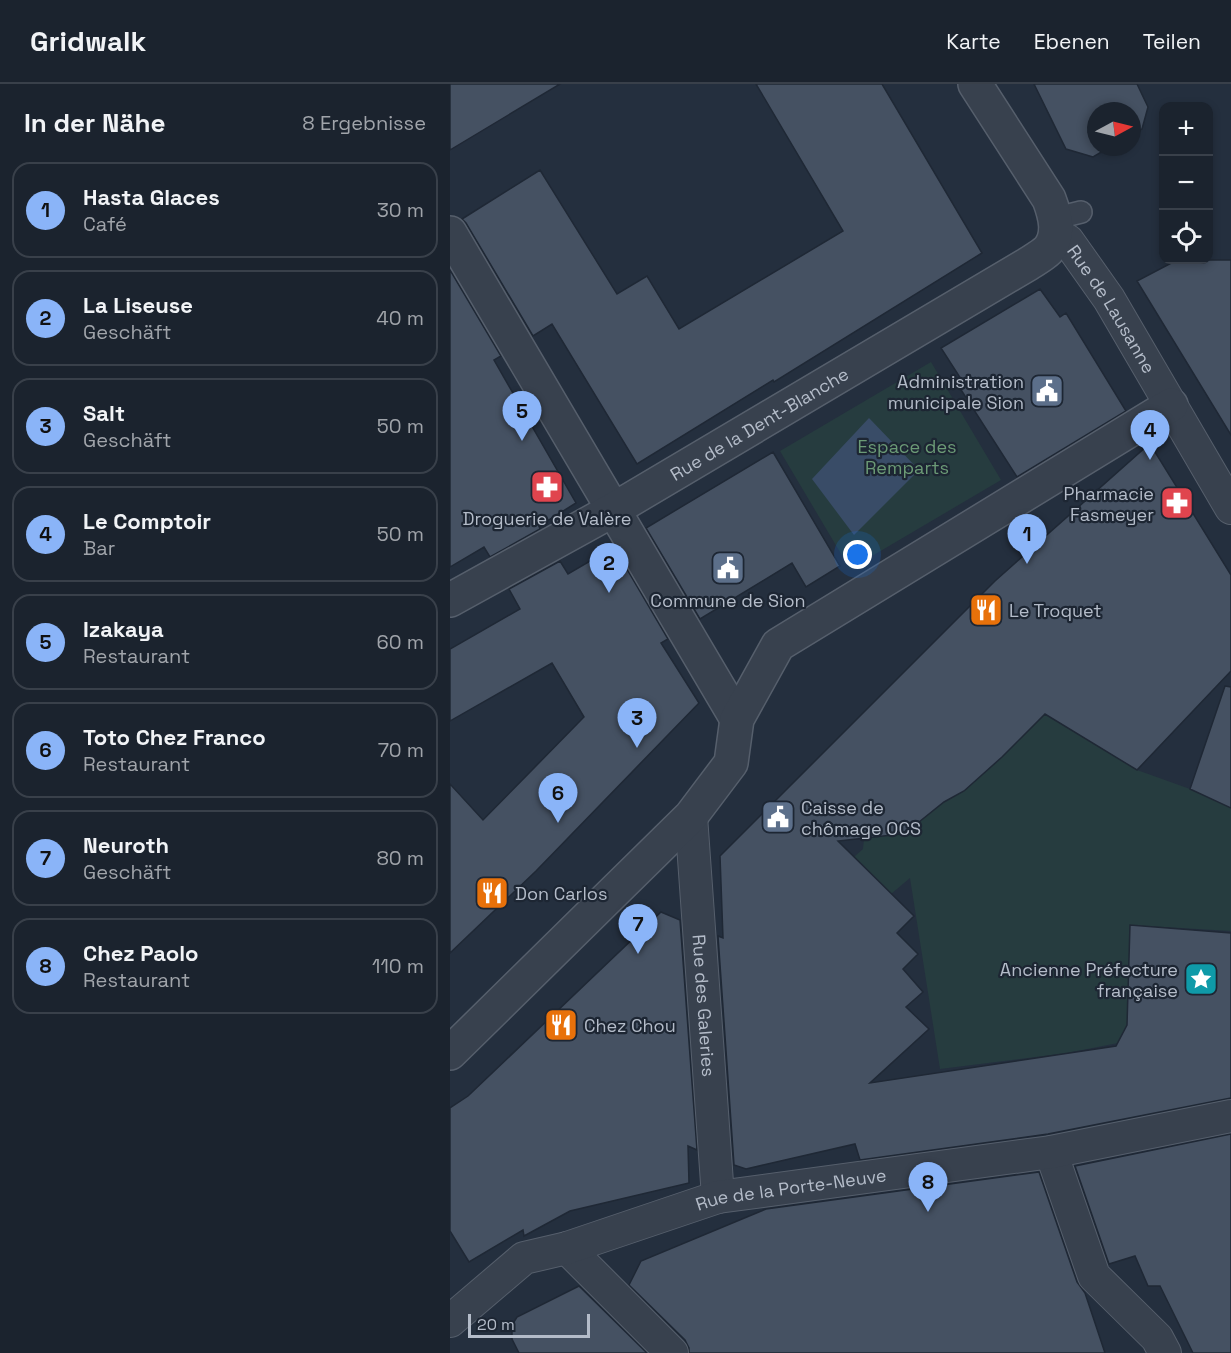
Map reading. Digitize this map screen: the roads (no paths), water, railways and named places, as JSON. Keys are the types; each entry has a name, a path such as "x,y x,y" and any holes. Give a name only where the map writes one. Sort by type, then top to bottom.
{"street":[{"name":"Rue de Lausanne","path":"975,84 1064,221 1068,241 1090,251 1109,299 1231,508"},
{"name":"Rue de la Dent-Blanche","path":"450,600 613,510 1028,264 1049,249 1064,221"},
{"path":"450,233 737,719"},
{"path":"450,1053 691,816 731,764 737,719 778,645 1171,405"},
{"name":"Rue des Galeries","path":"691,816 718,1197"},
{"name":"Rue de la Porte-Neuve","path":"450,1321 524,1258 567,1248 718,1197 1052,1152 1231,1116"},
{"path":"1052,1152 1094,1275 1157,1338 1165,1353"},
{"path":"567,1248 672,1353"}],"water":[{"path":"869,418 919,470 854,535 812,479"}],"place":[{"name":"Administration municipale Sion","path":"1047,391"},
{"name":"Izakaya","path":"522,441"},
{"name":"Le Comptoir","path":"1150,460"},
{"name":"Droguerie de Valère","path":"547,487"},
{"name":"Pharmacie Fasmeyer","path":"1177,503"},
{"name":"Hasta Glaces","path":"1027,564"},
{"name":"Commune de Sion","path":"728,568"},
{"name":"La Liseuse","path":"609,593"},
{"name":"Le Troquet","path":"986,610"},
{"name":"Salt","path":"637,748"},
{"name":"Caisse de chômage OCS","path":"778,817"},
{"name":"Toto Chez Franco","path":"558,823"},
{"name":"Don Carlos","path":"492,893"},
{"name":"Neuroth","path":"638,954"},
{"name":"Ancienne Préfecture française","path":"1201,979"},
{"name":"Chez Chou","path":"561,1025"},
{"name":"Chez Paolo","path":"928,1212"}],"park label":[{"name":"Espace des Remparts","path":"907,456"}]}
